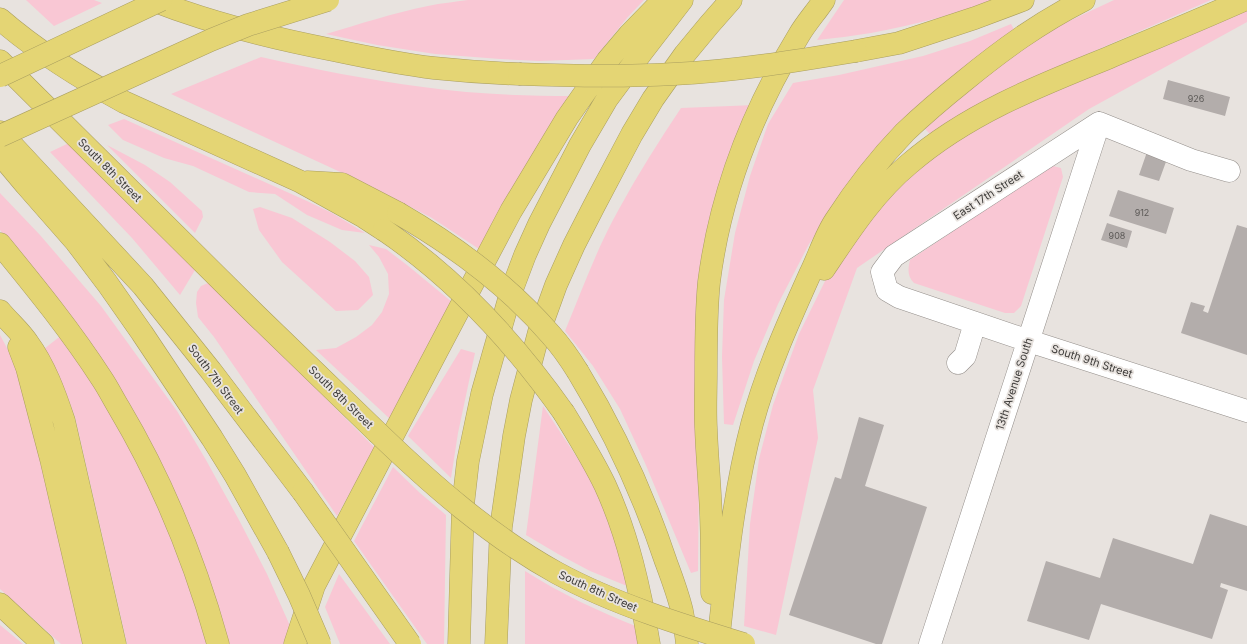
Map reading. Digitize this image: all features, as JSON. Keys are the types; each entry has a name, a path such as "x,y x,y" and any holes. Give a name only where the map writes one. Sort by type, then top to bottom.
{"highway":[{"path":"152,0 177,10 238,28 330,50 410,64 435,68 519,74 613,76 675,74 752,66 856,51 899,43 976,18 1024,0"},
{"path":"0,76 161,0"},
{"path":"0,136 211,40 248,25 328,0"},
{"path":"295,644 314,586 511,211 567,118 607,60 663,0"},
{"path":"459,644 463,505 468,460 482,394 511,292 539,224 580,145 607,99 682,0"},
{"path":"496,644 501,527 514,436 521,400 539,332 556,285 594,206 632,134 653,99 685,54 732,0"},
{"path":"713,644 711,515 706,427 707,312 709,283 713,259 733,176 746,140 779,70 800,34 824,0"},
{"path":"718,644 728,556 740,482 752,425 762,392 792,314 833,223 888,151 906,131 944,97 1004,49 1037,26 1084,0"},
{"path":"792,314 858,220 876,197 908,165 943,138 992,109 1045,84 1244,0"},
{"path":"0,19 25,40 69,70 124,102 299,181 364,217 406,245 433,266 476,306 525,361 564,413 604,484 620,522 633,564 650,644"},
{"name":"South 8th Street","path":"0,61 256,316 414,468 487,528 513,547 559,574 616,600 688,627 744,644"},
{"name":"South 7th Street","path":"0,132 143,286 211,371 303,492 410,644"},
{"path":"0,154 76,242 107,283 212,438 235,475 278,552 299,595 320,644"},
{"path":"299,181 342,184 398,213 452,246 501,284 552,335 578,372 604,416 638,489 653,524 680,604 688,644"},
{"path":"0,244 47,301 73,336 103,381 133,432 167,500 189,554 218,644"},
{"path":"4,316 27,368 31,381 94,644"},
{"path":"4,316 28,342 56,395 69,441 115,644"},
{"path":"3,607 43,644"}],"street":[{"path":"1099,123 1191,160 1229,171"},
{"name":"East 17th Street","path":"882,272 894,256 1099,123"},
{"name":"13th Avenue South","path":"930,644 1099,123"},
{"name":"South 9th Street","path":"882,272 887,290 899,297 1028,341 1247,411"},
{"path":"958,363 965,356 975,323"}],"shaded area":[{"path":"26,0 94,0 102,3 54,26"},
{"path":"468,0 644,0 627,18 594,59 539,61 435,54 377,45 326,34 415,9"},
{"path":"844,0 999,0 952,14 887,30 817,40"},
{"path":"1114,0 1211,0 1010,88 968,110 931,135 923,127 979,78 1052,29"},
{"path":"1247,9 1247,22 1089,109 857,268 813,390 818,438 776,635 744,626 750,524 759,459 773,405 799,334 826,279 895,188 938,151 1043,93 1168,45"},
{"path":"1011,24 1016,33 844,193 809,244 778,304 754,361 733,425 724,424 722,357 724,300 735,233 750,176 768,124 793,83 839,75 923,56 970,41"},
{"path":"261,57 362,78 441,89 497,94 572,96 482,251 432,218 362,182 171,94"},
{"path":"755,105 700,368 698,571 691,573 645,463 620,409 593,366 565,331 590,269 611,224 641,170 681,108"},
{"path":"124,119 307,201 332,213 365,233 342,230 307,215 275,194 249,192 193,166 164,158 123,140 108,125"},
{"path":"69,143 195,270 180,295 132,238 50,152"},
{"path":"107,145 145,165 170,182 202,211 203,217 195,233"},
{"path":"1053,166 1061,168 1063,177 1021,306 1014,313 1005,313 914,283 910,278 910,260 1047,168"},
{"path":"0,193 40,235 101,306 177,411 206,460 267,574 291,628 286,644 226,644 73,321 0,230"},
{"path":"260,207 292,218 330,242 355,261 369,277 373,295 358,310 336,311 282,262 259,230 253,209"},
{"path":"369,245 386,249 452,302 390,419 316,350 336,348 356,337 372,325 382,312 389,294 388,274 379,257"},
{"path":"211,283 375,448 337,516 214,337 198,317 196,303 197,292 201,286"},
{"path":"63,334 106,400 180,550 208,644 127,644 75,417 62,383 44,349"},
{"path":"0,335 14,361 30,404 85,644 61,644 0,589"},
{"path":"461,349 475,353 458,433 451,478 408,436"},
{"path":"543,406 586,471 604,505 632,588 590,571 526,535"},
{"path":"393,467 446,515 444,644 427,644 354,541"},
{"path":"525,571 580,602 638,627 642,644 525,644"},
{"path":"339,574 390,644 340,644 325,607"},
{"path":"0,625 23,644 0,644"}],"building":[{"path":"1168,80 1230,97 1225,116 1163,99"},
{"path":"1147,152 1167,159 1159,181 1139,175"},
{"path":"1118,190 1174,208 1166,234 1109,216"},
{"path":"1107,223 1132,231 1127,248 1101,240"},
{"path":"1237,225 1247,228 1247,355 1181,333 1191,302 1205,306 1203,311 1208,313"},
{"path":"859,417 884,425 865,486 927,507 882,644 876,644 789,615 835,477 841,479"},
{"path":"1210,514 1247,526 1247,591 1221,583 1220,587 1228,590 1212,639 1101,604 1089,640 1027,621 1046,561 1100,578 1113,538 1193,564"}]}
